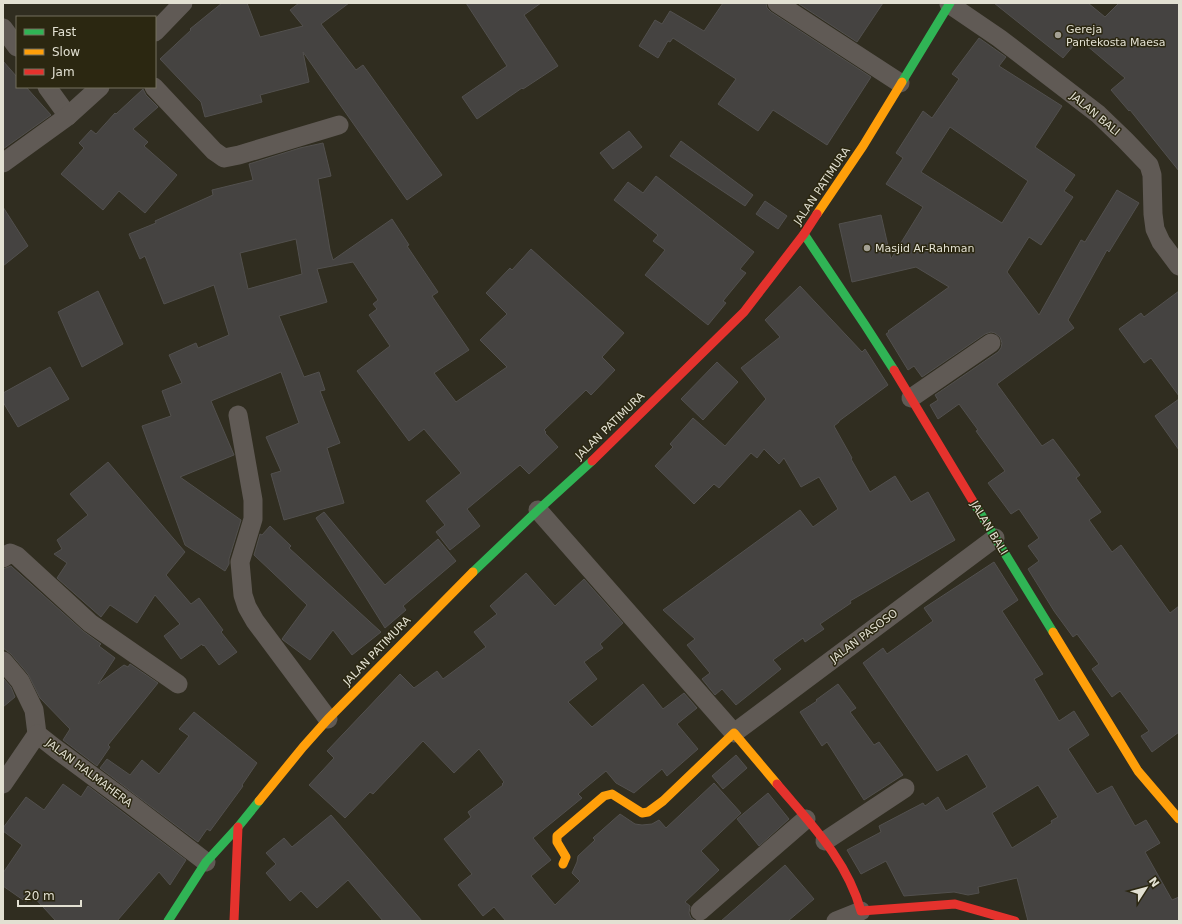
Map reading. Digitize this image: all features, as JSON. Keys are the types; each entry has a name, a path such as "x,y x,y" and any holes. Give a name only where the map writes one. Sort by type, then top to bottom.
{"street":[{"path":"156,31 183,3"},
{"path":"777,3 900,83"},
{"name":"JALAN PATIMURA","path":"168,921 206,862 238,827 303,747 328,719 460,583 603,451 744,312 804,234 863,146 900,83 950,4"},
{"name":"JALAN BALI","path":"950,4 999,38 1098,114 1149,165 1152,175 1155,229 1160,242 1179,266"},
{"path":"3,28 16,46"},
{"path":"48,88 68,116"},
{"path":"3,163 68,116 99,88"},
{"path":"155,88 214,151 224,158 239,155 339,125"},
{"name":"JALAN BALI","path":"804,234 865,325 911,398 1138,771 1179,819"},
{"path":"911,398 991,343"},
{"path":"238,415 253,500 253,519 240,562 243,595 254,621 328,719"},
{"path":"538,510 734,734 825,841 837,857 850,879 864,910"},
{"name":"JALAN PASOSO","path":"563,864 566,857 557,842 557,836 604,796 612,794 642,813 648,812 663,801 734,734 995,538"},
{"path":"3,558 10,553 18,556 90,623 178,684"},
{"name":"JALAN HALMAHERA","path":"3,661 20,682 34,710 37,734 206,862"},
{"path":"3,784 37,734"},
{"path":"825,841 905,788"},
{"path":"700,911 806,819"},
{"path":"234,921 238,827"},
{"path":"836,921 864,910 955,904 1015,921"}],"building":[{"path":"222,3 247,3 260,37 303,26 290,10 299,3 349,3 321,24 356,70 363,65 442,175 407,200 303,52 309,82 260,95 262,102 205,117 201,102 160,59 191,30 190,29"},
{"path":"466,3 541,3 524,15 558,66 523,89 522,88 477,119 462,97 507,66"},
{"path":"723,3 766,3 767,8 771,12 871,77 827,145 773,110 758,131 718,104 736,79 673,38 670,42 668,41 658,58 639,46 655,20 662,24 670,11 704,31"},
{"path":"883,3 857,42 799,4"},
{"path":"994,3 1088,3 1105,17 1119,3 1179,3 1179,171 1130,110 1129,111 1111,90 1125,78 1079,39 1063,58"},
{"path":"979,38 1006,57 999,66 1062,106 1035,147 1075,175 1064,191 1073,197 1041,245 1029,237 1007,272 1039,315 1081,240 1085,242 1117,190 1139,203 1109,252 1107,250 1068,320 1074,328 997,384 1042,446 1053,439 1080,475 1076,478 1101,512 1089,520 1112,552 1121,545 1170,613 1179,606 1179,732 1152,752 1141,736 1149,731 1120,691 1112,697 1092,669 1099,664 1077,634 1073,637 1054,611 1028,569 1039,561 1028,546 1039,538 1019,509 1011,514 988,483 1005,471 976,431 978,430 959,404 938,419 930,405 938,400 935,395 998,352 1002,343 1000,337 991,332 985,334 922,377 914,366 908,370 886,334 889,332 888,331 949,287 916,267 852,282 839,224 881,215 891,259 923,207 886,184 903,158 896,153 923,111 932,118 959,79 952,74","holes":["950,127 1028,181 1002,223 921,172"]},
{"path":"3,61 16,76 16,88 27,88 51,115 3,149"},
{"path":"143,89 146,95 158,107 133,129 148,142 144,146 177,175 145,213 119,191 103,210 61,174 84,148 79,143 91,130 96,134 115,113 116,114"},
{"path":"629,131 642,147 613,169 600,153"},
{"path":"681,141 753,195 745,206 670,156"},
{"path":"323,143 331,176 318,179 333,260 392,219 409,245 407,246 438,292 432,296 469,350 434,373 456,402 507,367 480,340 507,314 486,293 510,268 512,270 531,249 624,333 602,357 615,370 591,395 586,390 544,430 558,447 529,474 520,465 467,509 480,526 450,550 436,532 445,525 426,501 461,473 424,429 409,441 357,371 390,346 369,315 377,309 373,304 378,300 353,262 317,269 327,302 279,316 304,377 319,372 325,390 320,391 340,443 327,448 344,503 284,520 271,474 281,471 266,437 299,423 281,372 211,401 234,455 180,477 241,520 229,559 229,564 225,571 185,545 142,426 171,416 162,391 182,383 169,355 196,343 198,348 229,335 214,285 164,304 145,256 140,259 129,234 156,223 155,221 213,195 212,190 253,180 249,164 300,148","holes":["296,239 302,274 248,289 240,253"]},
{"path":"656,176 754,252 740,269 746,273 723,301 726,303 708,325 645,275 665,250 653,241 658,235 614,200 628,182 643,193"},
{"path":"765,201 787,216 778,229 756,214"},
{"path":"3,207 28,246 3,266"},
{"path":"800,286 862,352 865,349 888,385 834,426 870,492 895,476 911,502 928,492 955,540 850,601 851,603 820,624 824,629 805,642 803,638 773,660 781,669 736,705 722,689 715,695 702,679 710,673 687,645 695,639 663,610 800,510 813,527 838,509 819,477 801,487 784,458 779,464 764,449 757,458 751,453 719,488 714,484 694,504 655,466 673,447 670,444 693,418 725,446 766,399 741,368 780,337 765,320"},
{"path":"98,291 123,344 82,367 58,312"},
{"path":"1179,291 1179,396 1151,358 1144,363 1119,329 1141,313 1144,317"},
{"path":"717,362 738,382 703,420 681,399"},
{"path":"50,367 69,399 18,427 3,402 3,393"},
{"path":"1179,399 1179,450 1155,416"},
{"path":"108,462 185,552 166,575 191,604 199,598 223,630 221,632 237,652 219,665 202,644 181,659 164,636 180,624 155,595 137,623 110,605 101,617 57,578 67,563 54,554 62,549 57,540 88,515 70,494"},
{"path":"324,512 385,585 438,539 456,561 403,606 406,610 385,628 316,518"},
{"path":"270,526 291,546 289,548 381,632 352,655 333,630 310,660 283,640 282,639 307,605 254,555 260,534 262,535"},
{"path":"994,562 1018,600 1002,611 1043,674 1034,679 1059,721 1074,711 1089,735 1068,749 1097,794 1112,786 1135,826 1146,820 1160,843 1145,852 1172,900 1179,897 1179,921 1028,921 1017,878 978,887 979,893 968,895 954,892 904,896 886,861 861,874 847,850 881,832 879,826 923,803 925,806 938,797 946,811 987,787 967,754 937,771 863,663 883,648 887,654 933,621 924,608","holes":["1038,785 1058,817 1051,821 1052,823 1012,848 992,813"]},
{"path":"11,566 83,631 101,644 99,646 115,658 98,684 124,665 128,667 130,664 158,683 108,745 110,747 97,766 63,740 70,729 40,698 28,674 11,654 3,648 3,569"},
{"path":"526,573 555,606 584,579 623,623 600,644 603,648 584,662 597,679 568,702 592,727 643,684 663,709 684,693 697,708 677,724 698,749 667,776 662,769 634,793 616,783 606,771 578,794 582,798 533,838 551,860 531,876 555,905 580,881 572,873 578,856 595,840 593,838 620,814 635,824 652,824 659,820 666,828 714,783 741,813 701,851 719,870 685,902 690,906 689,913 691,918 696,921 506,921 494,907 483,916 458,885 472,874 444,839 471,817 468,812 503,785 502,784 504,782 479,749 454,773 423,741 373,794 370,792 345,818 309,785 334,758 327,751 400,674 414,688 437,671 443,679 486,647 474,632 497,614 490,606"},
{"path":"3,678 11,687 15,697 3,707"},
{"path":"838,684 856,708 850,712 874,745 879,742 903,775 864,800 827,742 822,746 800,712 817,701 816,700"},
{"path":"194,712 257,763 242,785 243,786 210,831 207,829 198,842 100,768 107,759 130,775 142,760 159,774 189,736 179,729"},
{"path":"736,755 747,768 723,789 712,776"},
{"path":"63,784 81,797 88,786 186,860 170,885 159,872 117,921 56,921 31,894 26,902 3,886 3,873 22,845 3,831 3,828 26,797 44,810"},
{"path":"768,793 789,819 759,846 737,819"},
{"path":"331,815 422,921 383,921 348,880 317,908 301,891 290,901 266,873 276,864 266,853 284,838 292,847"},
{"path":"785,865 814,899 788,921 721,921"}],"traffic: fast":[{"path":"902,82 950,3"},
{"path":"804,234 894,370"},
{"path":"473,572 592,461"},
{"path":"974,503 1053,632"},
{"path":"168,921 206,862 238,827 259,801"}],"traffic: slow":[{"path":"817,214 863,146 902,82"},
{"path":"259,801 328,719 473,572"},
{"path":"1053,632 1138,771 1179,819"},
{"path":"563,864 566,857 557,842 557,836 604,796 612,794 642,813 648,812 663,801 734,733 777,784"}],"traffic: jam":[{"path":"592,461 744,312 804,234 817,214"},
{"path":"894,370 974,503"},
{"path":"777,784 814,828 837,859 855,892 861,911 955,904 1015,921"},
{"path":"234,921 238,827"}],"place":[{"name":"Gereja Pantekosta Maesa","path":"1058,35"},
{"name":"Masjid Ar-Rahman","path":"867,248"}]}
